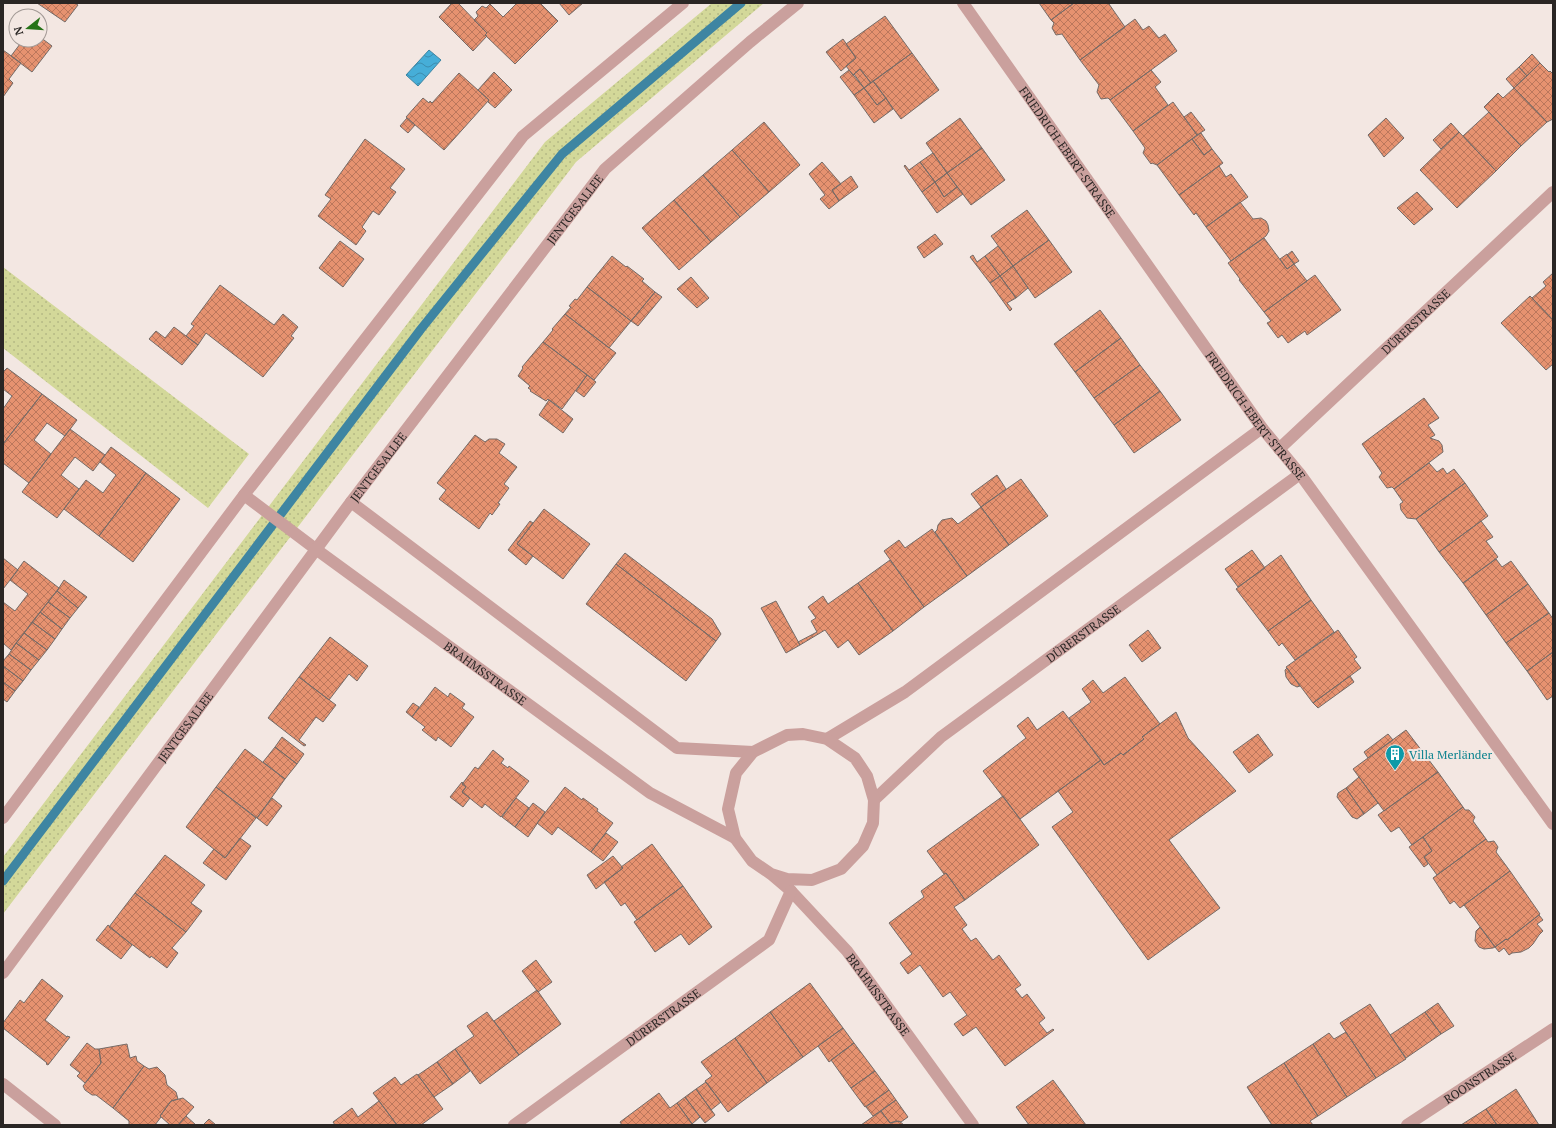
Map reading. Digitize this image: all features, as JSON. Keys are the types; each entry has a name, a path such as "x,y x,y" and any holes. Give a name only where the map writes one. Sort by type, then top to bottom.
{"street":[{"path":"3,818 244,495 523,136 683,3"},
{"name":"JENTGESALLEE","path":"3,973 351,502 605,169 750,42 798,3"},
{"name":"FRIEDRICH-EBERT-STRASSE","path":"963,3 1262,428 1300,474 1553,824"},
{"name":"DÜRERSTRASSE","path":"1279,450 1553,192"},
{"path":"827,739 904,692 1262,428"},
{"name":"DÜRERSTRASSE","path":"874,800 941,738 1300,474"},
{"name":"BRAHMSSTRASSE","path":"244,495 317,550 650,792 735,838"},
{"path":"351,502 677,748 753,752"},
{"path":"803,734 827,739 855,758 867,776 874,800 873,822 863,846 841,869 812,880 787,879 771,874 752,861 735,838 728,809 736,774 753,752 787,735 803,734"},
{"name":"BRAHMSSTRASSE","path":"771,874 791,891 847,951 973,1125"},
{"name":"DÜRERSTRASSE","path":"514,1125 769,940 791,891"},
{"name":"ROONSTRASSE","path":"1407,1125 1553,1029"},
{"path":"3,1084 55,1125"}],"green space":[{"path":"712,3 764,3 576,162 3,914 3,857 545,142"},
{"path":"3,267 249,454 208,508 3,348"}],"water":[{"path":"429,50 441,60 418,86 406,75"}],"building":[{"path":"37,3 75,3 78,5 65,22 48,10 48,8 44,8"},
{"path":"452,3 458,3 487,33 485,35 487,36 473,51 439,17"},
{"path":"517,3 540,3 558,21 515,64 485,35 487,33 474,20 478,16 476,12 482,6 486,8 490,4 503,17"},
{"path":"559,3 583,3 569,15"},
{"path":"1039,3 1074,3 1051,20"},
{"path":"1074,3 1111,3 1109,4 1125,27 1080,60 1062,34 1056,35 1052,28 1054,23 1051,20"},
{"path":"885,16 912,53 871,83 860,69 853,75 846,66 856,58 846,44"},
{"path":"1135,19 1143,30 1149,26 1159,38 1165,34 1177,51 1110,100 1108,98 1101,99 1097,92 1099,85 1080,60"},
{"path":"843,39 856,58 841,71 826,52"},
{"path":"48,43 52,46 32,72 11,56 17,48 48,48"},
{"path":"3,50 21,63 9,79 13,83 3,97"},
{"path":"912,53 939,90 901,119 873,81"},
{"path":"1532,54 1540,63 1527,76 1519,67"},
{"path":"1540,63 1553,74 1553,119 1547,122 1514,88"},
{"path":"1519,67 1527,76 1514,88 1506,79"},
{"path":"860,69 871,83 864,88 854,74"},
{"path":"849,70 864,88 854,95 840,77"},
{"path":"1151,70 1161,82 1155,87 1168,105 1133,131 1110,100"},
{"path":"494,72 512,90 495,108 478,90"},
{"path":"459,73 489,100 444,150 406,117 423,98 429,103 430,101 432,103"},
{"path":"873,81 886,98 877,105 864,88"},
{"path":"864,88 877,105 886,98 893,109 874,123 854,95"},
{"path":"1514,88 1547,122 1521,146 1484,107 1498,93 1503,98"},
{"path":"1173,102 1197,135 1157,165 1151,164 1143,153 1145,148 1133,131"},
{"path":"1191,112 1205,130 1197,135 1184,117"},
{"path":"1489,112 1521,146 1496,171 1463,136"},
{"path":"407,118 415,125 408,133 400,126"},
{"path":"960,118 982,148 947,173 926,143"},
{"path":"1386,118 1404,138 1384,157 1368,135"},
{"path":"764,122 800,165 769,192 732,150"},
{"path":"1451,123 1459,132 1441,149 1433,140"},
{"path":"1459,132 1496,171 1457,208 1420,170"},
{"path":"1201,133 1212,149 1204,155 1192,139"},
{"path":"365,139 405,169 390,188 396,192 379,215 373,211 362,227 366,231 356,245 318,216 331,199 325,195"},
{"path":"1192,139 1204,155 1212,149 1223,163 1179,195 1157,165"},
{"path":"982,148 1005,180 971,205 947,173"},
{"path":"732,150 769,192 740,217 703,175"},
{"path":"933,153 947,173 935,182 920,162"},
{"path":"822,162 841,184 832,190 839,201 829,209 820,199 825,195 809,174"},
{"path":"920,162 935,182 922,192 904,166 905,165 909,170"},
{"path":"1219,166 1226,177 1231,174 1248,197 1206,227 1196,213 1194,215 1179,195"},
{"path":"947,173 957,187 944,197 935,182"},
{"path":"703,175 740,217 711,242 674,200"},
{"path":"851,176 858,187 839,201 832,190"},
{"path":"935,182 944,197 957,187 963,194 937,213 922,192"},
{"path":"1417,192 1433,209 1414,225 1397,208"},
{"path":"674,200 711,242 679,270 642,228"},
{"path":"1240,202 1253,219 1261,218 1266,221 1269,231 1266,236 1231,261 1206,227"},
{"path":"1027,210 1049,240 1013,266 991,236"},
{"path":"935,234 943,244 924,258 917,247"},
{"path":"1264,238 1287,269 1294,264 1307,281 1264,312 1239,280 1240,279 1228,263"},
{"path":"1049,240 1072,272 1035,298 1013,266"},
{"path":"340,241 364,259 343,287 319,268"},
{"path":"998,246 1013,266 1000,276 985,256"},
{"path":"1292,251 1299,261 1294,264 1287,255"},
{"path":"1287,254 1294,264 1287,269 1280,259"},
{"path":"973,255 977,262 985,256 1000,276 990,283 970,257"},
{"path":"612,256 644,279 642,281 655,292 631,321 587,287"},
{"path":"1013,266 1028,288 1016,298 1000,276"},
{"path":"1553,273 1553,320 1532,298 1546,286 1543,282"},
{"path":"1315,275 1341,310 1307,335 1305,331 1288,343 1282,335 1278,338 1267,323 1271,321 1264,312"},
{"path":"1000,276 1016,298 1007,303 1012,309 1010,311 990,283"},
{"path":"691,277 709,298 697,308 677,289"},
{"path":"220,285 274,325 283,314 298,327 291,336 294,338 263,377 206,333 198,345 186,336 194,326 191,324"},
{"path":"587,287 631,321 609,348 565,314 571,307 569,306 575,299 577,300"},
{"path":"655,292 662,297 638,326 631,321"},
{"path":"1530,296 1553,320 1553,364 1546,370 1501,323"},
{"path":"1100,310 1121,338 1075,372 1054,344"},
{"path":"565,314 616,353 594,380 543,342"},
{"path":"174,327 198,345 182,365 149,339 156,331 165,338"},
{"path":"1121,338 1140,365 1094,398 1075,372"},
{"path":"543,342 587,375 562,409 548,399 546,401 530,391 531,390 528,388 530,386 518,376 523,368 522,367"},
{"path":"1140,365 1160,391 1114,425 1094,398"},
{"path":"7,368 42,394 3,444 3,409 12,396 3,389 3,372"},
{"path":"587,375 596,382 584,397 576,391"},
{"path":"1160,391 1181,420 1134,453 1114,425"},
{"path":"42,394 77,420 65,436 47,423 34,440 51,454 29,483 3,463 3,444"},
{"path":"1424,398 1439,418 1428,425 1435,435 1430,438 1439,441 1442,445 1443,452 1394,489 1392,487 1387,488 1379,477 1382,473 1362,444"},
{"path":"549,400 573,419 563,433 539,415"},
{"path":"70,429 105,455 93,471 75,457 61,475 79,489 57,518 22,492"},
{"path":"475,435 485,442 489,439 497,439 505,444 499,453 517,467 504,484 509,488 498,503 500,504 492,515 490,513 479,529 439,499 446,490 437,483"},
{"path":"111,447 146,473 99,536 64,509 86,480 103,493 116,475 100,462"},
{"path":"1429,463 1437,472 1443,468 1447,474 1454,469 1465,483 1416,519 1407,518 1401,510 1400,504 1403,502 1394,489"},
{"path":"146,473 180,499 133,562 99,536"},
{"path":"997,475 1006,489 981,507 971,494"},
{"path":"1021,479 1048,516 1009,545 981,507"},
{"path":"1465,483 1488,516 1439,552 1416,519"},
{"path":"981,507 1009,545 967,576 935,532 942,520 952,518 958,524"},
{"path":"544,509 590,544 563,579 517,544"},
{"path":"530,521 533,523 517,544 533,556 526,565 508,550"},
{"path":"1481,521 1493,537 1486,541 1498,557 1463,583 1439,552"},
{"path":"932,529 967,576 924,607 884,551 899,540 905,548"},
{"path":"1252,550 1265,568 1238,587 1225,569"},
{"path":"625,553 712,619 721,634 716,641 616,564"},
{"path":"1281,555 1311,600 1268,631 1236,589"},
{"path":"3,558 18,570 3,589"},
{"path":"1496,559 1502,567 1511,561 1528,584 1486,615 1463,583"},
{"path":"890,560 924,607 893,631 858,583"},
{"path":"24,561 59,588 11,650 3,643 3,602 15,611 28,594 10,580"},
{"path":"616,564 716,641 686,681 586,604"},
{"path":"64,580 87,597 78,608 57,591"},
{"path":"858,583 893,631 859,655 848,640 838,648 825,630 800,645 798,642 817,632 811,621 816,618 808,607 823,596 828,604"},
{"path":"1528,584 1549,613 1506,643 1486,615"},
{"path":"57,591 78,608 70,618 48,602"},
{"path":"1311,600 1334,632 1295,660 1282,643 1279,646 1268,631"},
{"path":"776,601 800,645 786,653 761,608"},
{"path":"48,602 70,618 62,629 40,612"},
{"path":"40,612 62,629 55,639 32,622"},
{"path":"1549,613 1553,619 1553,652 1527,671 1506,643"},
{"path":"32,622 55,639 47,650 24,633"},
{"path":"1148,630 1161,648 1142,662 1129,645"},
{"path":"1338,630 1357,657 1354,659 1361,668 1313,703 1286,667"},
{"path":"24,633 47,650 39,660 16,643"},
{"path":"330,637 368,666 357,681 349,674 329,700 299,677"},
{"path":"16,643 39,660 31,670 9,654"},
{"path":"1553,652 1553,696 1547,700 1527,671"},
{"path":"9,654 31,670 23,681 3,666 3,661"},
{"path":"3,666 23,681 15,691 3,682"},
{"path":"1287,668 1300,686 1297,687 1291,684 1286,677 1285,670"},
{"path":"1350,676 1354,682 1318,708 1313,703"},
{"path":"299,677 336,705 323,722 316,717 299,740 306,745 304,746 268,718"},
{"path":"1125,677 1160,724 1142,737 1144,739 1123,755 1121,753 1104,765 1069,718 1091,702 1082,689 1093,680 1103,693"},
{"path":"3,682 15,691 7,702 3,699"},
{"path":"435,687 448,697 450,693 465,704 462,708 474,717 451,747 438,737 436,741 422,730 425,727 412,717"},
{"path":"413,703 419,707 412,717 406,712"},
{"path":"1063,711 1101,760 1020,819 983,771 1026,738 1017,726 1028,717 1037,730"},
{"path":"1176,712 1188,738 1236,791 1169,840 1220,908 1148,960 1052,827 1073,812 1058,791 1101,760 1104,765 1121,753 1123,755 1144,739 1142,737"},
{"name":"Villa Merländer","path":"1406,730 1438,772 1384,811 1353,769"},
{"path":"1258,734 1273,755 1249,773 1233,752"},
{"path":"1388,734 1393,740 1368,758 1364,752"},
{"path":"282,737 304,754 297,764 275,747"},
{"path":"275,747 297,764 285,779 263,762"},
{"path":"245,749 285,779 257,818 216,787"},
{"path":"493,750 504,759 501,763 508,768 509,766 529,781 501,817 485,804 482,808 462,792 466,787 462,784 475,767 478,769"},
{"path":"1438,772 1463,807 1412,845 1399,827 1391,832 1378,815"},
{"path":"1359,777 1378,803 1364,814 1346,788"},
{"path":"462,782 466,787 462,792 470,798 463,807 450,797"},
{"path":"216,787 256,818 225,858 186,827"},
{"path":"565,787 582,800 583,798 598,809 597,811 613,823 591,852 558,827 552,835 537,823"},
{"path":"1346,788 1364,814 1357,819 1352,817 1337,797 1338,793"},
{"path":"1003,796 1039,845 965,900 946,873 944,874 927,851"},
{"path":"272,798 282,806 267,826 257,818"},
{"path":"516,798 529,808 515,827 502,817"},
{"path":"533,803 545,812 528,837 515,827"},
{"path":"1463,807 1465,810 1469,810 1475,817 1473,821 1486,839 1437,875 1424,857 1432,851 1423,837"},
{"path":"606,833 618,842 603,861 591,852"},
{"path":"1423,837 1432,851 1424,857 1428,864 1424,867 1409,847"},
{"path":"240,838 251,846 226,880 203,863 214,849 225,858"},
{"path":"1486,839 1488,842 1494,841 1498,847 1496,852 1510,871 1460,908 1454,901 1450,904 1433,878"},
{"path":"652,844 683,886 637,920 625,903 621,906 604,882 623,868 621,867"},
{"path":"165,855 205,885 191,903 202,911 186,932 135,893"},
{"path":"613,856 623,868 596,889 587,875"},
{"path":"1510,871 1540,914 1507,940 1506,939 1495,947 1464,905"},
{"path":"946,873 965,900 954,907 967,925 962,929 971,941 976,938 993,960 999,955 1021,985 1015,989 1022,998 1027,994 1045,1018 1039,1023 1047,1033 1053,1029 1054,1030 1005,1066 976,1027 963,1036 954,1024 967,1015 950,992 943,997 920,965 908,974 900,963 912,954 889,923 924,897 921,891"},
{"path":"683,886 712,927 689,945 681,934 655,952 634,922"},
{"path":"135,893 186,932 172,948 178,953 167,968 151,956 150,958 109,927"},
{"path":"1539,915 1543,920 1537,924 1543,931 1529,948 1509,955 1504,948 1499,952 1495,947 1506,939 1507,940"},
{"path":"108,925 132,945 121,959 96,940"},
{"path":"1480,927 1495,947 1484,949 1479,947 1475,941 1476,931"},
{"path":"536,960 552,982 538,992 522,971"},
{"path":"42,979 63,996 45,1020 67,1037 70,1037 48,1065 3,1028 3,1023 20,1000 24,1003"},
{"path":"810,983 843,1028 803,1057 770,1012"},
{"path":"537,990 561,1024 519,1055 494,1021"},
{"path":"1438,1003 1454,1026 1441,1034 1425,1012"},
{"path":"1370,1004 1406,1059 1376,1078 1340,1023"},
{"path":"487,1012 519,1055 480,1084 455,1049 474,1036 467,1026"},
{"path":"770,1012 803,1057 767,1083 735,1038"},
{"path":"1425,1012 1441,1034 1406,1058 1390,1035"},
{"path":"843,1028 854,1043 829,1062 818,1046"},
{"path":"1346,1032 1376,1078 1347,1097 1313,1044 1329,1033 1334,1039"},
{"path":"735,1038 767,1083 728,1112 705,1081 712,1076 701,1062"},
{"path":"87,1043 95,1049 99,1049 101,1063 85,1083 77,1076 80,1073 70,1065"},
{"path":"854,1043 875,1071 851,1088 831,1060"},
{"path":"127,1044 130,1058 136,1056 137,1061 144,1066 113,1108 96,1095 92,1095 85,1090 83,1086 101,1063 99,1049"},
{"path":"1313,1044 1347,1097 1318,1116 1284,1063"},
{"path":"455,1049 470,1071 453,1084 437,1062"},
{"path":"437,1062 453,1084 434,1097 418,1075"},
{"path":"1284,1063 1318,1116 1310,1121 1313,1125 1272,1125 1247,1087"},
{"path":"144,1066 149,1069 157,1067 165,1075 167,1085 176,1092 178,1099 171,1101 155,1125 129,1125 129,1121 113,1108"},
{"path":"875,1071 889,1090 865,1107 851,1088"},
{"path":"417,1074 443,1109 421,1125 397,1125 373,1093 395,1077 401,1085"},
{"path":"1053,1080 1086,1125 1029,1125 1016,1107"},
{"path":"706,1082 721,1102 711,1110 696,1089"},
{"path":"696,1089 715,1115 705,1123 685,1097"},
{"path":"1516,1089 1539,1125 1497,1125 1486,1109"},
{"path":"889,1090 896,1100 873,1116 866,1107"},
{"path":"659,1093 670,1108 677,1103 693,1125 622,1125 620,1122"},
{"path":"685,1097 700,1117 692,1124 677,1103"},
{"path":"183,1098 194,1107 178,1125 170,1125 160,1116 171,1101"},
{"path":"896,1100 908,1117 901,1122 896,1121 890,1123 881,1111"},
{"path":"379,1101 397,1125 335,1125 333,1122 352,1108 358,1117"},
{"path":"1486,1109 1497,1125 1461,1125"},
{"path":"881,1111 890,1123 899,1121 904,1125 861,1125"},
{"path":"186,1116 196,1125 178,1125"},
{"path":"209,1119 216,1125 203,1125"}],"waterway":[{"path":"3,881 421,329 562,154 741,3"}],"place":[{"name":"Villa Merländer","path":"1395,771"}]}
